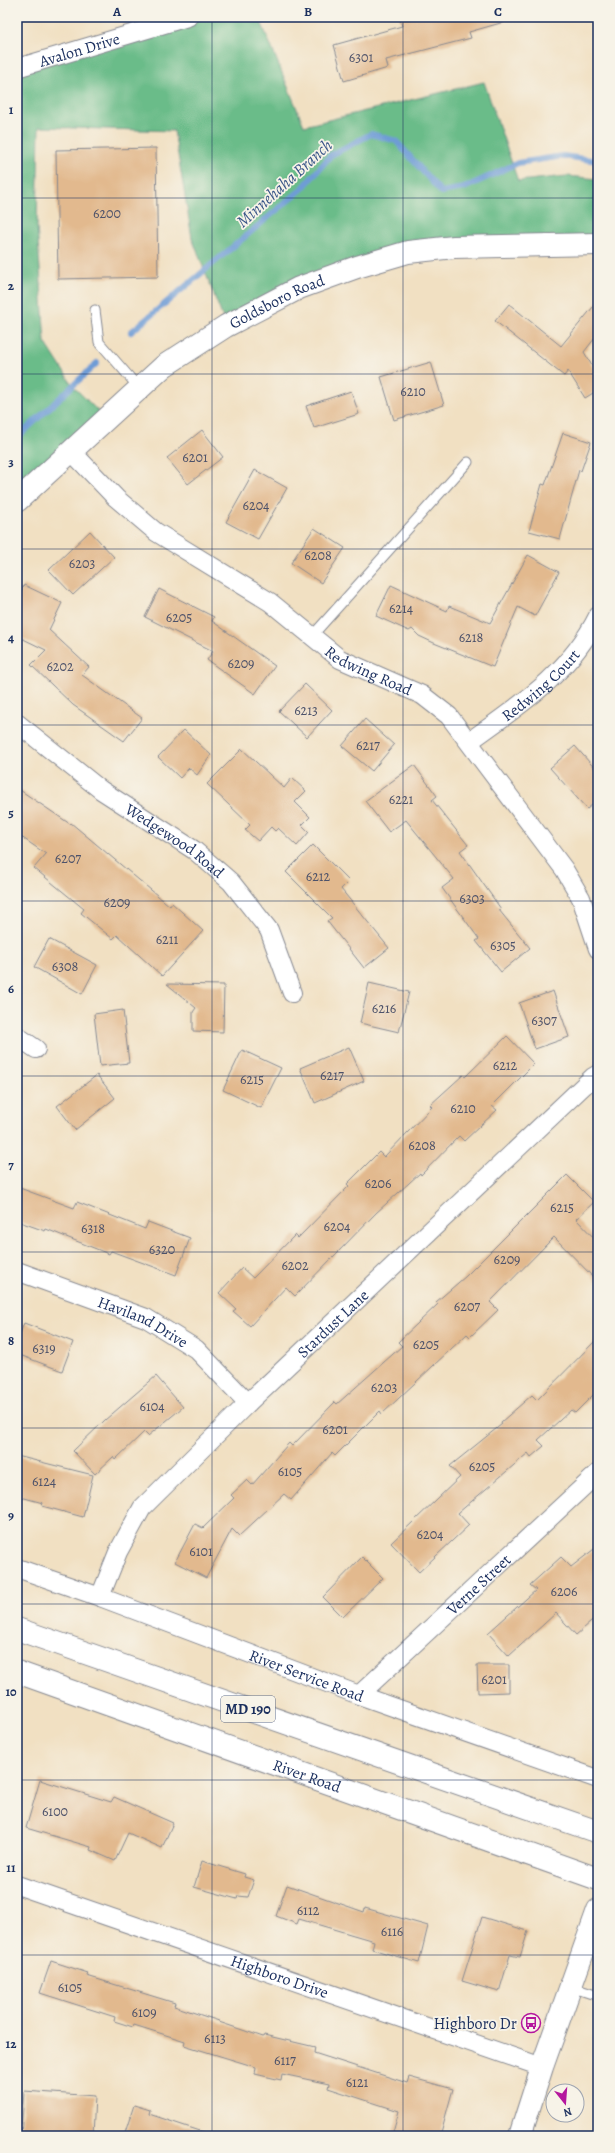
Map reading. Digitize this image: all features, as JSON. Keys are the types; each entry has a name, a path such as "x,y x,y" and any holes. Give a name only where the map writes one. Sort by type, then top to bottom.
{"main road":[{"name":"Goldsboro Road","path":"17,501 164,366 226,326 300,288 357,267 408,252 454,247 598,244"},
{"name":"MD 190","path":"17,1629 598,1832"},
{"name":"River Road","path":"17,1672 598,1879"},
{"path":"520,2136 542,2067 598,1910"}],"street":[{"name":"Avalon Drive","path":"17,68 188,17"},
{"name":"Redwing Road","path":"72,452 116,498 156,532 270,602 340,659 422,695 449,716 470,741 564,869 581,898 598,949"},
{"name":"Redwing Court","path":"470,741 537,692 573,657 598,616"},
{"name":"Wedgewood Road","path":"17,723 32,737 101,790 194,850 231,882 269,930 292,992"},
{"path":"17,1036 36,1049"},
{"name":"Stardust Lane","path":"100,1597 118,1552 142,1508 248,1403 593,1076 598,1074"},
{"name":"Haviland Drive","path":"17,1271 146,1318 196,1349 248,1403"},
{"name":"Verne Street","path":"359,1694 598,1473"},
{"name":"River Service Road","path":"17,1568 100,1597 359,1694 598,1780"},
{"name":"Highboro Drive","path":"17,1885 542,2067"}],"lane":[{"path":"95,310 99,342 140,389"},
{"path":"312,636 468,462"},
{"path":"571,1987 598,1996"}],"green space":[{"path":"188,17 259,17 304,126 484,82 518,181 567,176 598,179 598,244 408,252 226,326 192,238 174,131 39,127 37,226 45,342 73,386 107,420 17,495 17,68"}],"building":[{"path":"399,17 503,17 504,22 469,32 471,38 386,60 388,68 344,81 334,45 402,26"},
{"path":"156,148 158,277 58,279 56,150"},
{"path":"598,301 598,334 584,352 598,376 598,390 585,398 568,371 564,376 495,321 509,304 561,346"},
{"path":"431,362 444,405 394,420 381,377"},
{"path":"351,391 359,414 314,428 306,406"},
{"path":"202,430 223,457 188,484 167,458"},
{"path":"563,433 591,442 581,471 579,470 560,539 529,531 542,484 545,485"},
{"path":"255,470 287,488 258,539 226,522"},
{"path":"314,528 345,548 321,583 291,563"},
{"path":"90,531 114,557 73,595 49,570"},
{"path":"528,555 559,572 535,616 518,607 493,667 419,636 412,629 409,631 376,616 391,585 447,611 449,606 490,623"},
{"path":"24,585 62,603 49,630 89,667 82,675 142,718 124,741 73,705 31,665 46,650 17,636 17,600"},
{"path":"159,589 214,617 212,621 275,666 255,694 207,660 213,651 145,617"},
{"path":"305,684 332,710 307,737 279,711"},
{"path":"365,719 394,745 372,771 342,746"},
{"path":"184,730 211,755 197,775 189,768 180,778 158,757"},
{"path":"575,746 598,772 598,800 587,809 550,768"},
{"path":"242,749 284,788 292,778 306,791 295,802 310,817 302,825 309,832 297,846 278,828 275,831 271,827 258,841 245,830 250,825 207,784"},
{"path":"414,765 437,796 432,800 468,845 460,851 501,909 499,910 530,948 501,972 476,941 479,939 442,888 454,879 406,820 389,832 365,801"},
{"path":"17,788 70,824 71,823 170,906 172,903 203,931 162,976 117,935 113,939 81,913 84,909 34,868 46,854 17,834"},
{"path":"313,845 349,881 341,889 389,948 364,968 327,921 332,918 286,872"},
{"path":"49,939 97,965 82,994 34,967"},
{"path":"369,983 409,992 399,1032 360,1023"},
{"path":"167,984 224,985 223,1032 193,1031 193,1012 196,1008"},
{"path":"553,991 569,1037 535,1049 519,1003"},
{"path":"123,1010 129,1063 100,1066 94,1014"},
{"path":"507,1036 534,1064 492,1106 497,1110 464,1141 459,1136 421,1175 420,1173 376,1213 295,1296 286,1287 250,1326 233,1311 236,1309 219,1293 242,1268 253,1278 295,1235 298,1238 349,1186 347,1184 379,1152 384,1157 432,1107 430,1105 463,1075 465,1077"},
{"path":"349,1047 364,1081 315,1103 300,1068"},
{"path":"242,1050 281,1068 261,1108 223,1090"},
{"path":"97,1075 115,1098 75,1130 57,1106"},
{"path":"567,1175 594,1202 576,1219 598,1242 598,1282 554,1237 490,1302 498,1310 470,1337 467,1334 382,1414 380,1411 335,1456 332,1453 291,1500 284,1494 239,1536 232,1529 206,1578 175,1562 195,1524 203,1528 234,1498 231,1495 247,1480 252,1485 289,1443 292,1446 335,1402 337,1404 402,1346 398,1342 438,1304 436,1302 466,1276"},
{"path":"17,1187 74,1208 77,1202 145,1229 148,1222 190,1238 176,1275 111,1251 109,1254 46,1229 45,1231 17,1221"},
{"path":"24,1323 73,1342 62,1371 17,1354 17,1342"},
{"path":"598,1338 598,1390 575,1413 571,1410 538,1440 544,1446 531,1457 528,1453 458,1513 469,1525 419,1572 391,1543 460,1477 450,1466 502,1424 501,1422 532,1395 537,1400"},
{"path":"156,1376 183,1407 148,1436 144,1432 115,1460 113,1457 95,1474 73,1451 105,1420"},
{"path":"17,1456 93,1475 83,1517 42,1506 43,1503 17,1496"},
{"path":"598,1546 598,1616 576,1635 556,1613 509,1656 488,1633 536,1590 530,1585 561,1557 571,1567"},
{"path":"362,1557 383,1578 343,1617 323,1597"},
{"path":"477,1665 509,1665 509,1692 478,1693"},
{"path":"40,1780 111,1802 114,1797 173,1823 162,1848 128,1833 115,1861 90,1850 91,1847 26,1828"},
{"path":"202,1861 245,1874 244,1877 254,1880 248,1897 238,1896 237,1899 194,1887"},
{"path":"287,1885 364,1912 365,1908 428,1926 419,1963 372,1949 374,1941 299,1919 297,1924 276,1916"},
{"path":"482,1917 528,1931 520,1957 510,1955 499,1992 462,1981"},
{"path":"51,1961 88,1973 87,1976 175,2003 174,2006 263,2037 264,2035 315,2047 314,2053 407,2083 409,2077 453,2089 440,2136 392,2136 399,2111 328,2088 329,2084 282,2074 281,2080 255,2074 256,2067 184,2045 185,2041 134,2025 133,2027 114,2021 115,2017 40,1993"},
{"path":"24,2091 95,2096 93,2136 21,2136"},
{"path":"134,2105 150,2110 149,2114 206,2133 206,2136 124,2136"}],"waterway":[{"name":"Minnehaha Branch","path":"131,332 302,189 331,155 371,134 396,141 441,192 464,188 518,163 563,156 598,161"},
{"name":"Minnehaha Branch","path":"17,438 97,363"}],"place":[{"name":"Highboro Dr","path":"531,2023"}]}
